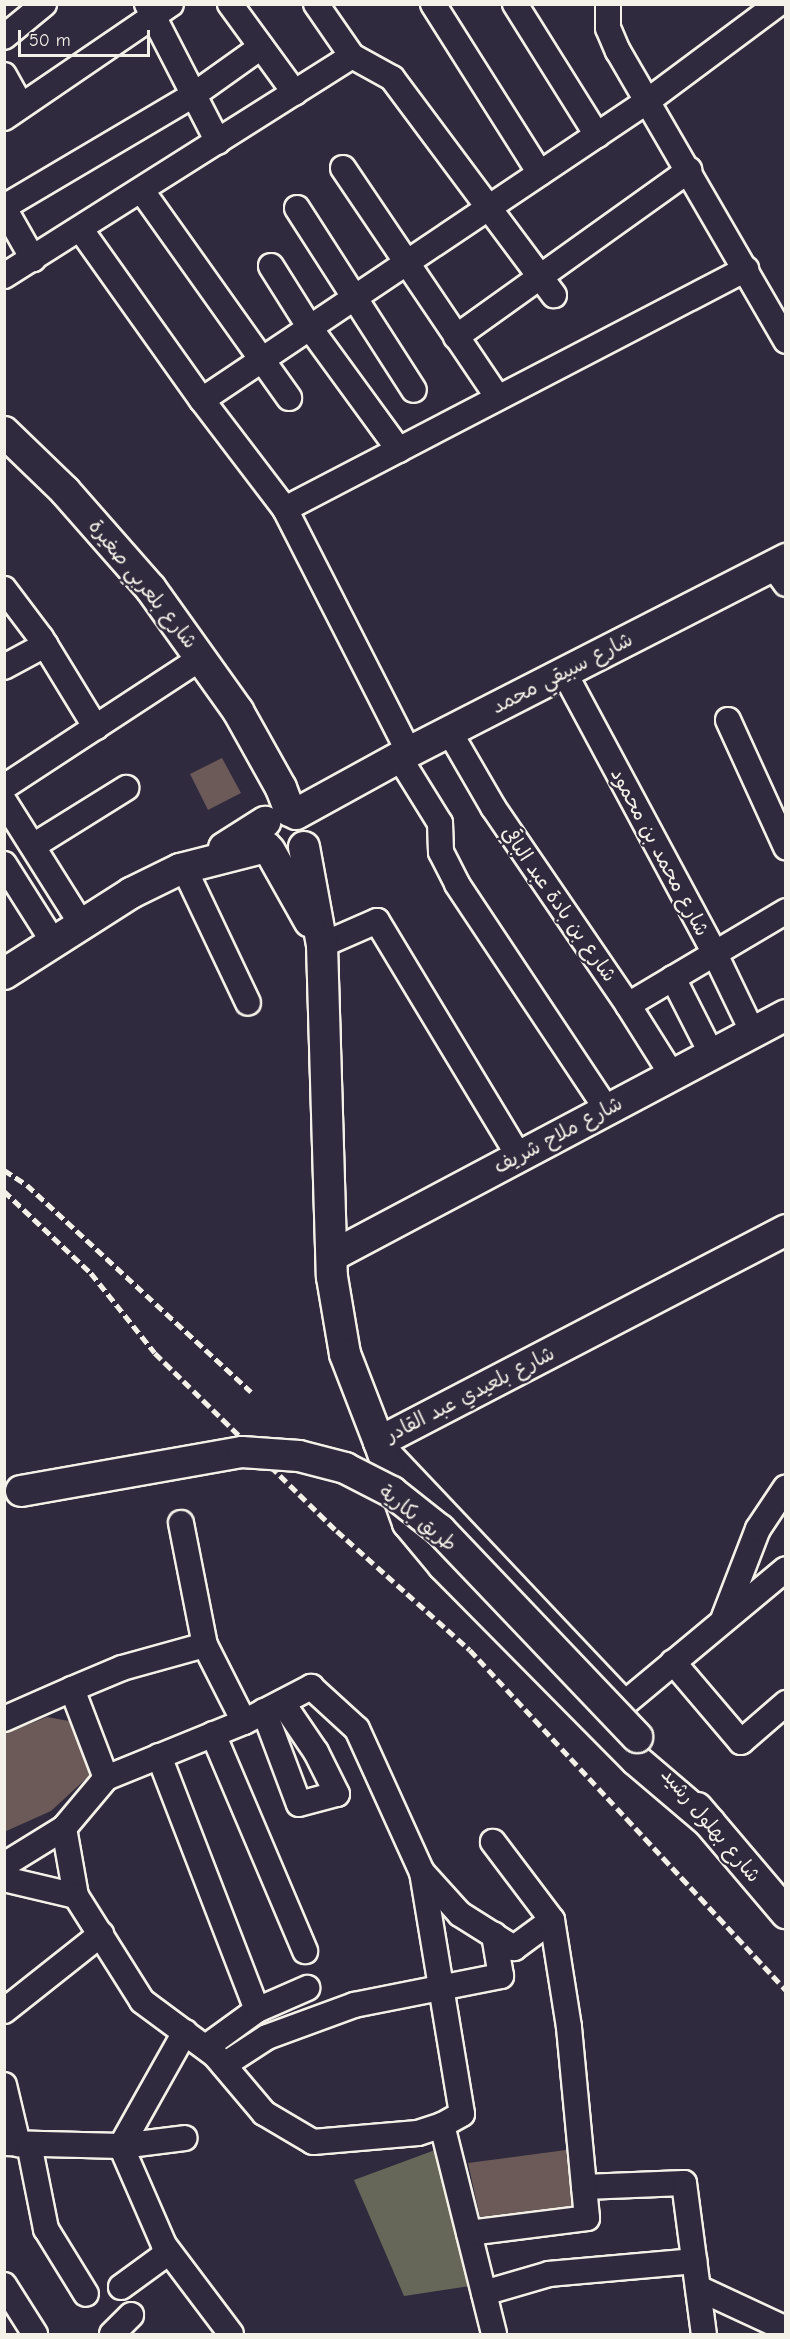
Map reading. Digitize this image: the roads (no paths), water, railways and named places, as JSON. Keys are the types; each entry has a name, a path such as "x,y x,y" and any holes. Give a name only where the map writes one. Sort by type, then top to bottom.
{"main road":[{"name":"شارع بلعربي صغيرة","path":"4,432 115,545 201,658 262,753 283,831"},
{"name":"شارع سبيقي محمد","path":"4,974 131,893 194,864 283,831 339,789 449,731 564,672 782,570"},
{"name":"شارع بلعيدي عبد القادر","path":"283,831 322,945 332,1256 345,1354 379,1442 786,1230"},
{"name":"شارع ملاح شريف","path":"332,1256 786,1015"},
{"path":"379,1442 408,1523 443,1565 636,1760 710,1823"},
{"name":"طريق بكارية","path":"13,1492 242,1452 299,1456 345,1468 392,1492 440,1530 637,1737"},
{"name":"شارع بهلول رشيد","path":"637,1737 786,1913"}],"street":[{"path":"4,37 44,4"},
{"path":"230,4 295,93"},
{"path":"316,4 352,56 392,78 546,287"},
{"path":"433,4 540,173"},
{"path":"515,4 597,135"},
{"path":"202,400 649,100 776,5"},
{"path":"606,7 608,28 618,51 649,100 786,341"},
{"path":"4,75 13,112 158,8 218,142"},
{"path":"33,259 4,207 195,94 261,47"},
{"path":"4,276 81,230 352,56"},
{"path":"343,168 498,398"},
{"path":"456,337 546,287 689,170"},
{"path":"142,191 260,362 289,398"},
{"path":"297,208 414,390"},
{"path":"81,230 202,400 285,509 404,755 440,823 441,852 457,884 607,1110"},
{"path":"271,266 310,328 399,450"},
{"path":"285,509 746,269"},
{"path":"4,589 45,645 96,728"},
{"path":"4,667 45,645"},
{"path":"4,787 201,658"},
{"name":"شارع محمد بن محمود","path":"564,672 714,952 753,1033"},
{"path":"728,720 786,847"},
{"name":"شارع بن بادة عبد الباقي","path":"449,731 493,807 628,1005 672,1075"},
{"path":"33,846 126,788"},
{"path":"4,801 82,925"},
{"path":"4,864 54,943"},
{"path":"194,864 248,1003"},
{"path":"628,1005 786,910"},
{"path":"322,945 377,921 519,1156"},
{"path":"673,978 711,1053"},
{"path":"379,1442 625,1703 723,1619 786,1569"},
{"path":"723,1619 758,1529 786,1487"},
{"path":"181,1523 204,1645 264,1712"},
{"path":"4,1719 122,1668 204,1645"},
{"path":"673,1662 741,1742 786,1703"},
{"path":"4,1865 64,1828 106,1778 264,1712 311,1688 357,1729 422,1872 462,2114 442,2125 418,2133 312,2142 264,2113 206,2047 142,2001 76,1896 64,1828"},
{"path":"72,1689 106,1778"},
{"path":"213,1734 305,1951"},
{"path":"159,1756 257,2010"},
{"path":"469,2233 587,2217 569,2026 552,1920 493,1842"},
{"path":"422,1872 460,1914 514,1948 552,1920"},
{"path":"4,1879 76,1896"},
{"path":"4,2011 101,1934"},
{"path":"224,2065 267,2037 354,2005 501,1976 494,1935"},
{"path":"206,2047 257,2010 307,1988"},
{"path":"121,2146 185,2032"},
{"path":"4,2085 17,2144 46,2229 86,2294"},
{"path":"442,2125 494,2334"},
{"path":"17,2144 121,2146 185,2138"},
{"path":"121,2146 169,2252 231,2334"},
{"path":"584,2187 684,2183 704,2334"},
{"path":"121,2287 169,2252"},
{"path":"484,2293 549,2274 694,2261"},
{"path":"4,2285 35,2334"},
{"path":"698,2288 786,2329"},
{"path":"112,2334 131,2315"}],"railway":[{"path":"4,1170 27,1185 251,1392"},
{"path":"4,1191 91,1273 155,1353 337,1531 470,1650 786,1990"}]}
